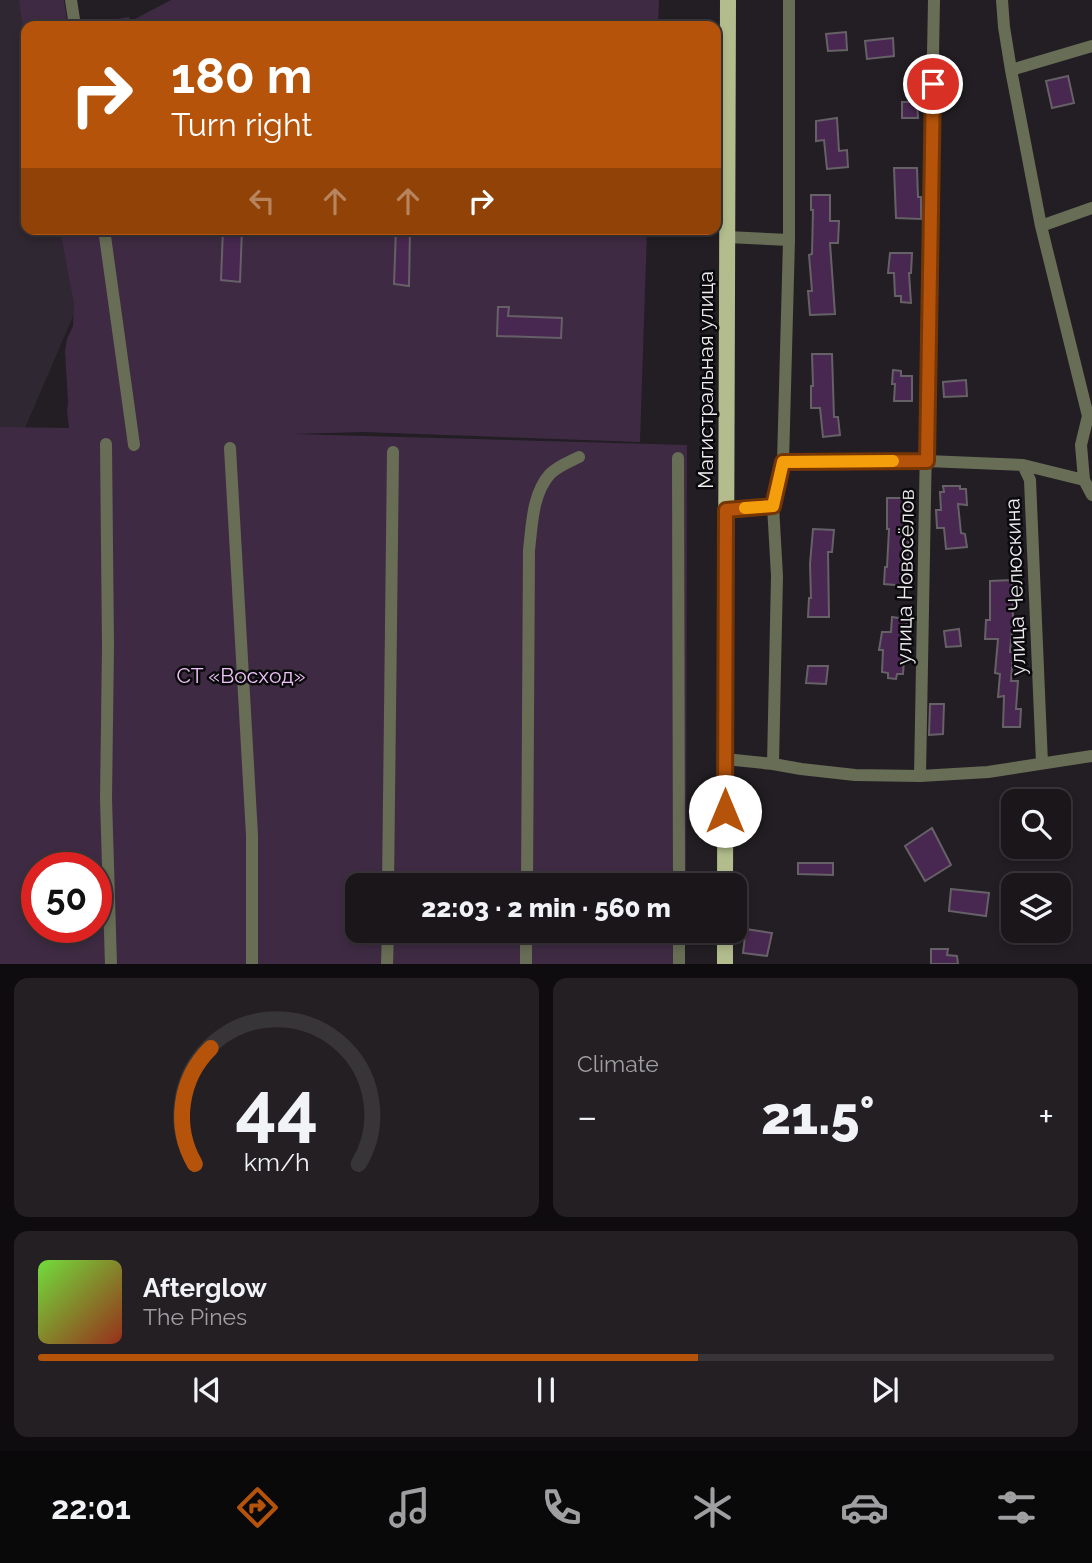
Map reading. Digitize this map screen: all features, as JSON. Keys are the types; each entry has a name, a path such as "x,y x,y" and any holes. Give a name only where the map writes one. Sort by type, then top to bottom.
{"main road":[{"name":"Магистральная улица","path":"725,873 727,237 721,184 728,0"},
{"path":"725,943 725,964"}],"street":[{"path":"71,0 74,21"},
{"path":"774,764 777,576 773,506 783,462 789,240 789,0"},
{"name":"улица Новосёлов","path":"920,776 934,0"},
{"path":"1002,0 1003,27 1041,226 1090,415 1081,445 1084,480 1092,495"},
{"path":"1011,70 1092,46"},
{"path":"1041,226 1092,208"},
{"path":"105,235 134,445"},
{"path":"727,237 789,240"},
{"path":"106,444 106,799 111,964"},
{"path":"230,448 252,835 252,964"},
{"path":"388,873 393,452"},
{"path":"527,873 529,550 541,487 561,465 579,457"},
{"path":"678,458 679,873"},
{"path":"783,462 927,461 1023,465 1084,480"},
{"name":"улица Челюскина","path":"1023,465 1030,480 1042,763"},
{"path":"726,510 773,506"},
{"path":"725,759 855,775 920,776 988,772 1092,756"},
{"path":"387,943 387,964"},
{"path":"526,943 526,964"},
{"path":"679,943 679,964"}],"shaded area":[{"path":"0,0 38,0 28,21 21,21 21,235 71,235 80,300 0,486"}],"green space":[{"path":"19,0 64,0 67,21 22,21"},
{"path":"171,0 659,0 658,21 131,21"},
{"path":"129,17 131,21 113,21 117,19"},
{"name":"СТ «Восход»","path":"61,235 647,235 640,442 363,432 293,434 687,445 686,873 345,873 345,943 685,943 685,964 0,964 0,429 69,428 65,351 73,326 74,304"}],"building":[{"path":"846,32 847,50 828,51 826,34"},
{"path":"893,38 894,56 867,59 865,41"},
{"path":"1068,76 1074,103 1052,108 1046,81"},
{"path":"902,102 917,102 918,118 902,118"},
{"path":"837,118 839,151 847,150 848,167 827,169 824,140 816,141 816,121"},
{"path":"894,168 917,168 921,219 896,218"},
{"path":"811,195 830,195 830,221 839,221 838,243 830,243 835,314 810,315 808,291 812,291 809,255 812,254"},
{"path":"223,235 242,235 240,282 221,280"},
{"path":"396,235 410,235 409,286 394,284"},
{"path":"890,253 912,253 909,273 911,303 901,302 901,296 895,296 894,273 888,273"},
{"path":"498,307 509,307 508,316 562,318 561,338 497,336"},
{"path":"812,354 832,354 834,417 838,417 840,435 823,437 820,408 811,408"},
{"path":"893,370 901,371 901,376 912,376 912,401 894,401"},
{"path":"966,380 967,396 944,397 943,382"},
{"path":"943,486 960,486 960,489 966,489 967,505 958,504 961,533 965,534 967,547 946,549 944,528 937,528 936,510 941,510 940,492 944,492"},
{"path":"887,498 910,498 907,586 884,584 889,529"},
{"path":"813,529 834,530 832,552 828,552 829,617 808,617"},
{"path":"1012,580 1011,681 1018,681 1016,709 1021,709 1020,727 1003,727 1004,696 998,697 1000,674 995,673 998,639 985,639 986,620 990,620 990,581"},
{"path":"892,617 907,619 903,674 897,674 896,679 888,678 888,673 882,672 883,650 879,650 882,632 891,632"},
{"path":"959,629 961,646 946,647 944,631"},
{"path":"808,666 828,666 826,684 806,683"},
{"path":"930,704 944,704 943,734 929,735"},
{"path":"932,828 951,865 925,881 905,846"},
{"path":"798,863 833,863 833,875 798,874"},
{"path":"951,889 989,893 986,916 949,911"},
{"path":"747,929 772,933 767,956 743,953 744,943 747,943"},
{"path":"931,949 948,949 947,955 957,956 958,964 931,964"}],"slow traffic":[{"path":"745,508 773,506 783,462 893,461"}],"route":[{"path":"725,811 726,510 773,506 783,462 927,461 933,84"}]}
